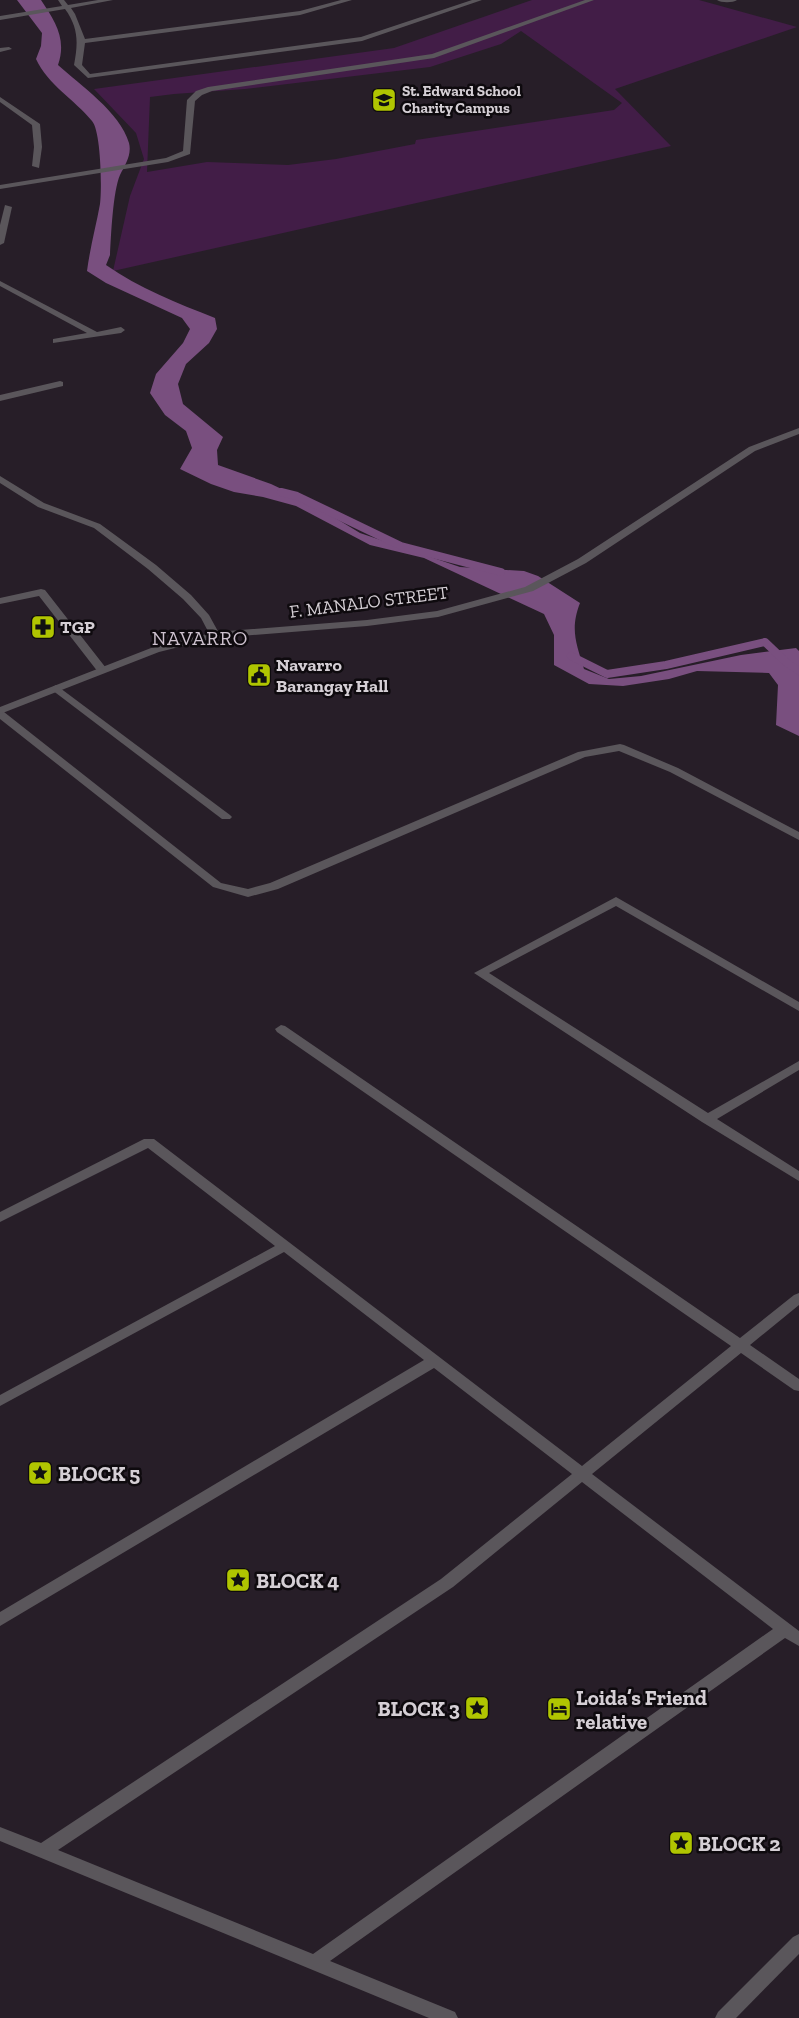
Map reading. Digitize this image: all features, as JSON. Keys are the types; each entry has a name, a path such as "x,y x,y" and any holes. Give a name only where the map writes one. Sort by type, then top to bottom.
{"street":[{"path":"61,0 67,7 82,41 78,65 88,76 362,39 479,0"},
{"path":"2,16 110,0"},
{"path":"82,41 300,13 349,0"},
{"path":"0,187 168,160 187,152 192,100 199,93 211,89 434,56 591,0"},
{"path":"720,0 734,0"},
{"path":"0,50 9,49"},
{"path":"0,99 36,124 38,147 36,166"},
{"path":"0,244 5,213"},
{"path":"0,283 96,334"},
{"path":"56,341 121,330"},
{"path":"0,398 60,384"},
{"name":"F. MANALO STREET","path":"0,712 155,650 214,635 367,623 429,615 529,589 582,561 752,449 799,431"},
{"path":"0,479 42,505 97,526 152,567 187,597 205,617 214,635"},
{"path":"0,601 42,592 102,670"},
{"path":"56,688 226,817"},
{"path":"0,712 217,885 248,893 274,886 582,754 620,746 674,770 799,837"},
{"path":"799,1007 616,901 480,973 799,1177"},
{"path":"281,1029 799,1386"},
{"path":"707,1119 799,1065"},
{"path":"0,1218 149,1142 799,1640"},
{"path":"0,1401 285,1246"},
{"path":"41,1852 447,1583 799,1298"},
{"path":"0,1620 434,1361"},
{"path":"314,1963 785,1630"},
{"path":"0,1834 449,2018"},
{"path":"724,2018 799,1942"}],"shaded area":[{"path":"17,0 41,0 51,15 58,31 61,47 58,65 108,110 124,132 129,143 129,156 120,175 116,192 110,255 106,265 145,288 215,318 217,329 209,343 186,364 178,384 183,404 223,437 217,450 218,465 271,484 309,502 360,533 460,567 524,571 538,576 580,603 575,621 575,636 584,669 609,679 641,676 741,655 796,648 799,651 799,736 776,725 778,685 769,673 697,671 669,679 623,686 589,684 554,665 554,635 544,614 424,558 370,545 296,506 263,497 234,492 211,484 180,469 192,448 186,431 165,415 150,393 156,374 183,343 190,329 182,318 106,283 87,271 101,197 100,161 95,127 85,113 47,77 41,68 36,59 41,46 42,33"},
{"path":"532,0 699,0 797,27 615,89 671,146 113,271 130,196 144,159 136,133 94,89 394,48","holes":["521,31 622,103 614,110 416,140 415,144 336,159 288,165 207,162 147,172 150,97 245,89 430,67 501,44"]}],"waterway":[{"path":"281,492 297,496 401,546 501,572"},
{"path":"571,656 607,674 666,665 765,642 787,663 799,671"}],"place":[{"name":"St. Edward School Charity Campus","path":"384,100"},
{"name":"TGP","path":"43,627"},
{"name":"Navarro Barangay Hall","path":"259,675"},
{"name":"BLOCK 5","path":"40,1473"},
{"name":"BLOCK 4","path":"238,1580"},
{"name":"BLOCK 3","path":"477,1708"},
{"name":"Loida’s Friend relative","path":"559,1709"},
{"name":"BLOCK 2","path":"681,1843"}],"district":[{"name":"NAVARRO","path":"200,638"}]}
